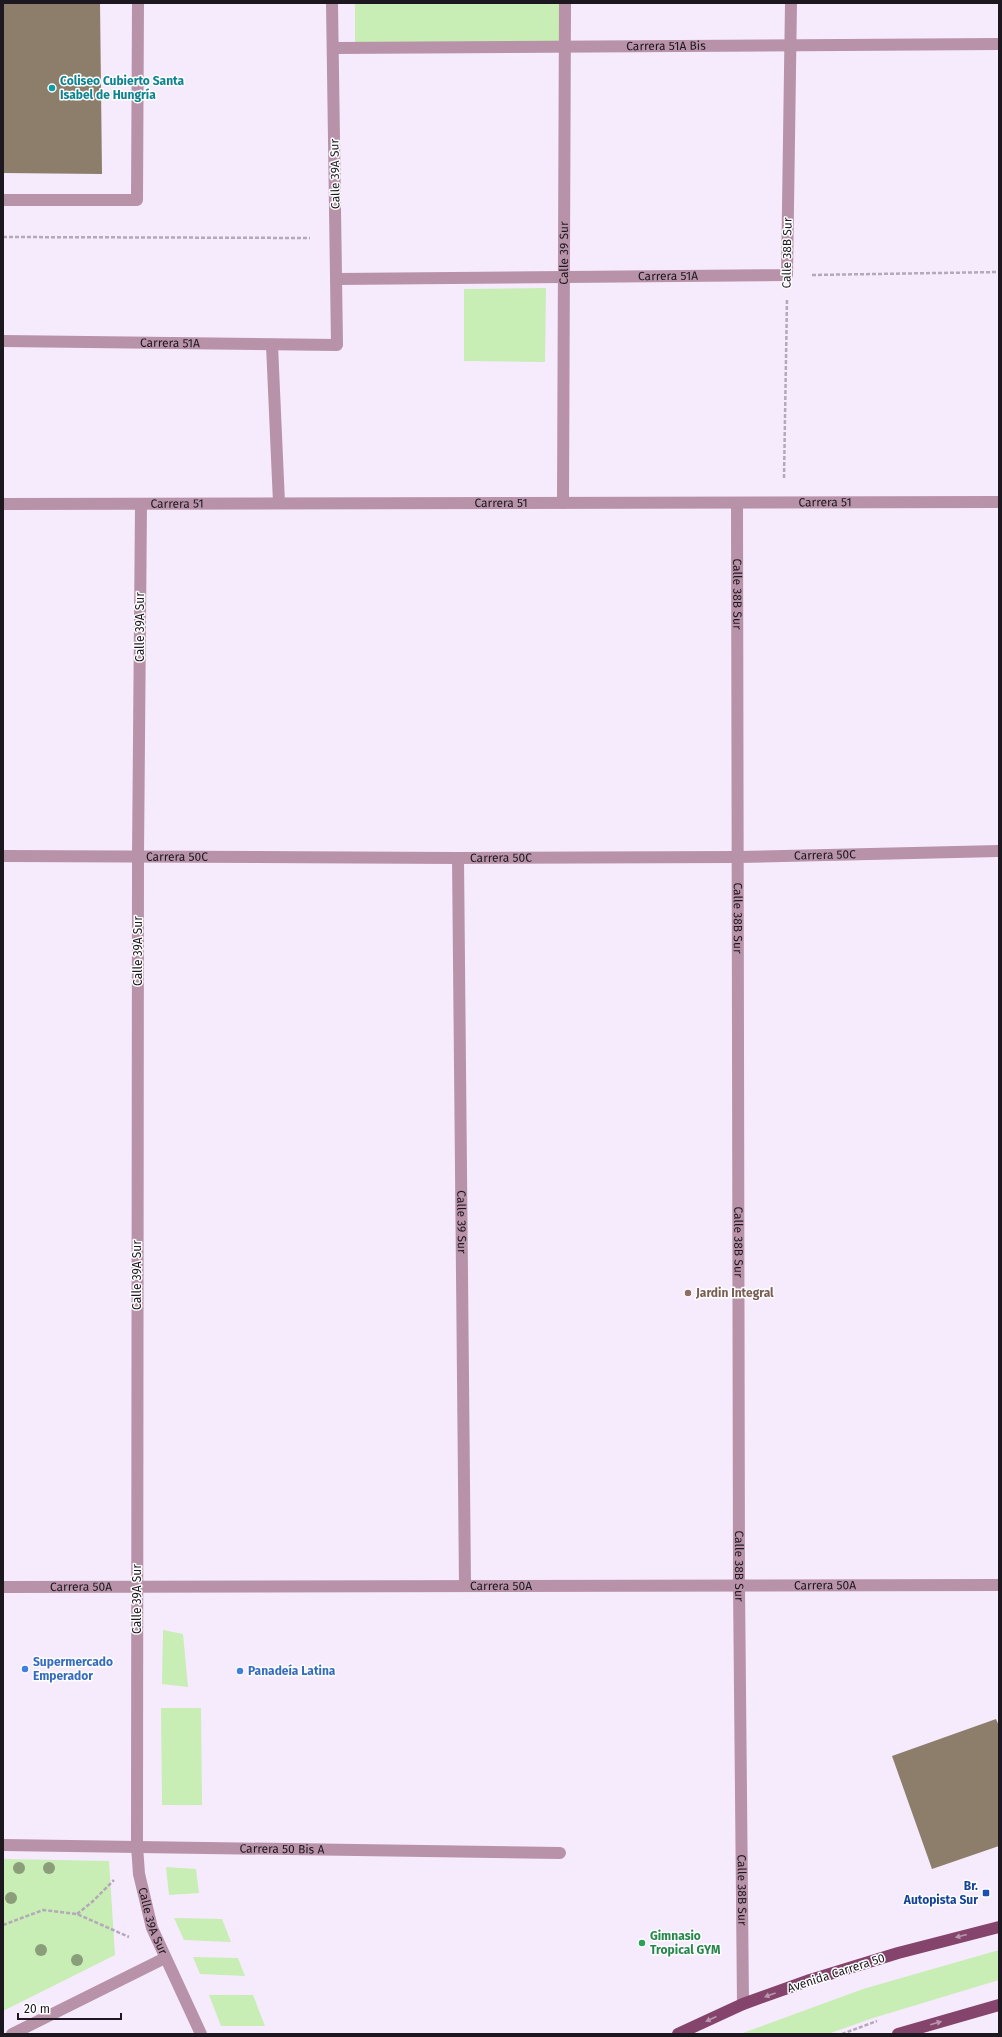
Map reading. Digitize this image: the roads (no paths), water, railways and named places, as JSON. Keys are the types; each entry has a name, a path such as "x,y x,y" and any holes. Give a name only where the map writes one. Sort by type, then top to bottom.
{"main road":[{"name":"Avenida Carrera 50","path":"678,2034 743,2004 810,1980 898,1952 999,1927"},
{"path":"898,2034 999,2005"}],"street":[{"path":"3,200 137,200 138,3"},
{"name":"Calle 39A Sur","path":"332,3 337,345"},
{"name":"Calle 39 Sur","path":"563,503 565,3"},
{"name":"Calle 38B Sur","path":"787,275 791,3"},
{"name":"Carrera 51A Bis","path":"333,48 999,44"},
{"name":"Carrera 51A","path":"336,279 787,275"},
{"name":"Carrera 51A","path":"3,341 337,345"},
{"path":"272,345 279,503"},
{"name":"Carrera 51","path":"3,504 999,502"},
{"name":"Calle 38B Sur","path":"737,503 739,1585 743,2004"},
{"name":"Calle 39A Sur","path":"141,504 138,856 136,1846 138,1874 152,1928 201,2034"},
{"name":"Carrera 50C","path":"3,856 458,858 738,857 999,851"},
{"name":"Calle 39 Sur","path":"458,858 465,1586"},
{"name":"Carrera 50A","path":"3,1587 999,1585"},
{"name":"Carrera 50 Bis A","path":"3,1844 560,1853"},
{"path":"12,2034 165,1958"}],"place":[{"name":"Coliseo Cubierto Santa Isabel de Hungría","path":"52,88"},
{"name":"Jardin Integral","path":"688,1293"},
{"name":"Supermercado Emperador","path":"25,1669"},
{"name":"Panadeía Latina","path":"240,1671"},
{"name":"Br. Autopista Sur","path":"986,1893"},
{"name":"Gimnasio Tropical GYM","path":"642,1943"}]}
